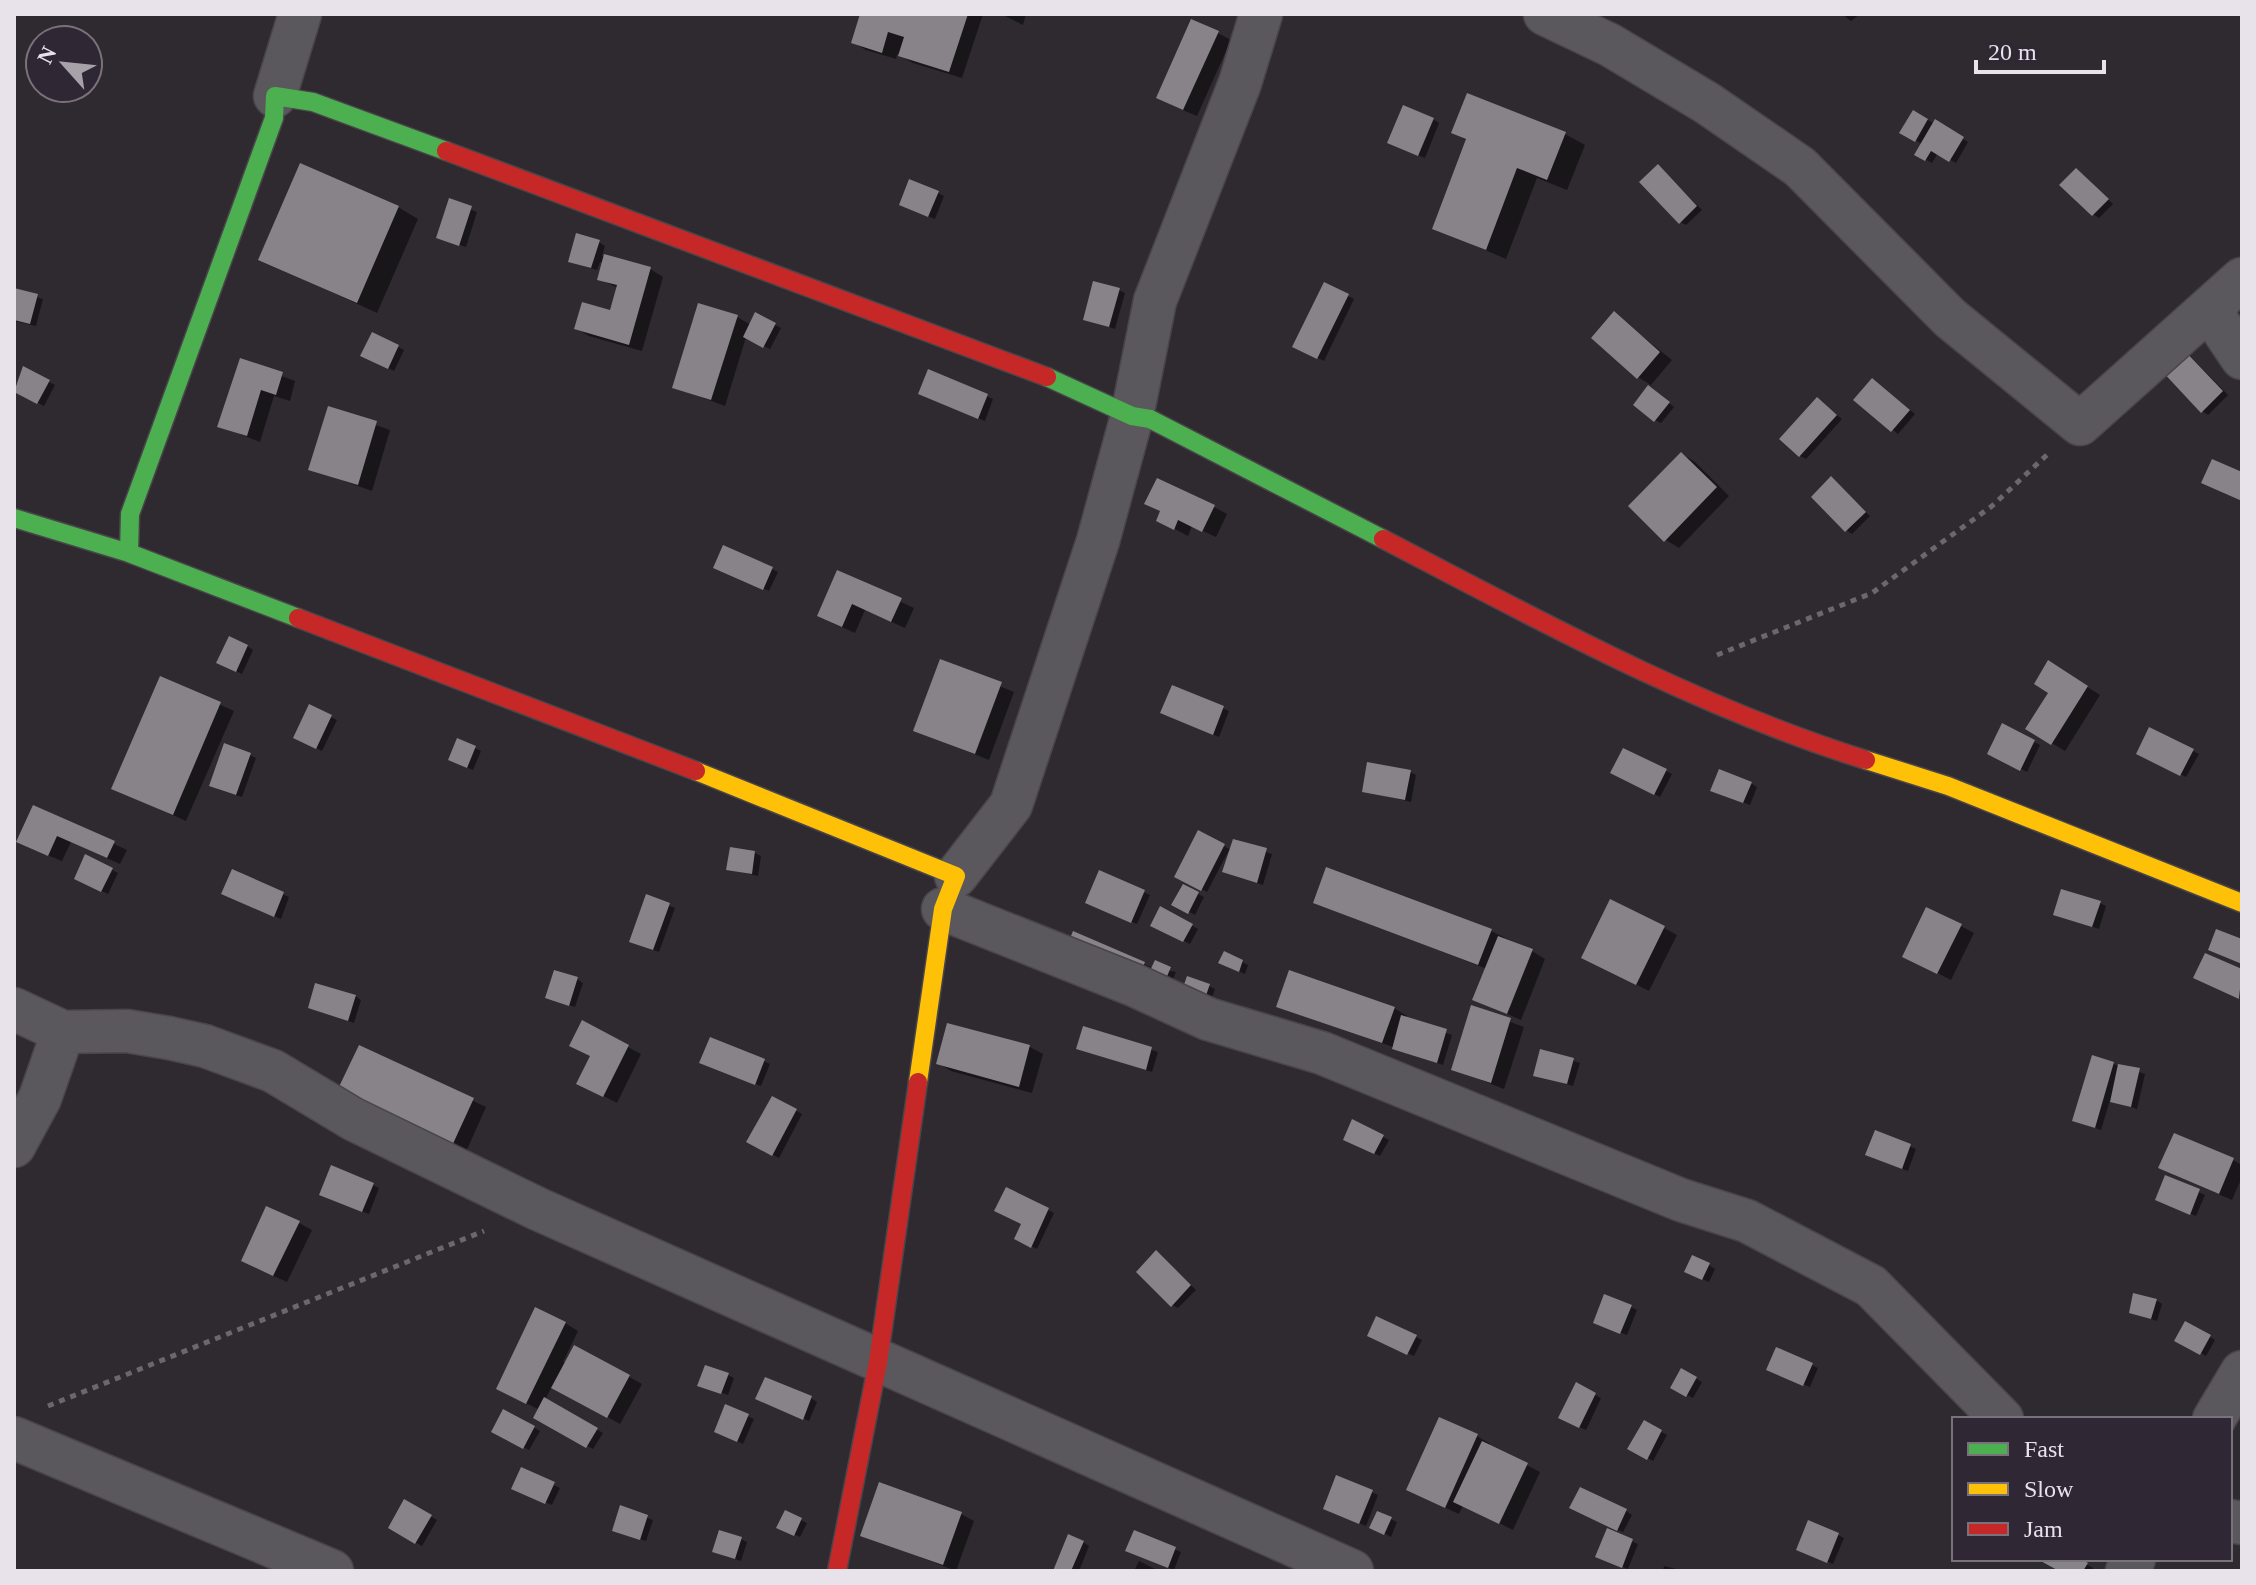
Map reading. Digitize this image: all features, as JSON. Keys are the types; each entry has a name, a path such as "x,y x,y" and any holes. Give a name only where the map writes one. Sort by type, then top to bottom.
{"street":[{"path":"129,553 130,514 274,118 275,96 300,14"},
{"path":"837,1571 878,1362 949,893 1011,805 1060,665 1132,416 1155,301 1240,83 1261,14"},
{"path":"1545,14 1610,45 1707,103 1800,167 1950,318 2080,424 2242,279"},
{"path":"275,96 313,102 1016,363 1132,416 1150,419 1603,653 1786,735 1948,786 2242,903"},
{"path":"2209,309 2242,358"},
{"path":"14,518 129,553 818,818 949,893 1208,1019 1322,1053 1654,1189 1747,1221 1871,1286 2000,1417"},
{"path":"14,1009 63,1032 127,1031 169,1038 205,1046 273,1071 353,1119 538,1209 1352,1571"},
{"path":"14,1146 40,1098 63,1032"},
{"path":"2215,1417 2242,1372"},
{"path":"14,1438 332,1571"}],"path":[{"path":"1655,676 1742,646 1872,593 1992,506 2080,424"},
{"path":"43,1409 538,1209"}],"building":[{"path":"860,14 968,14 949,72 898,56 904,37 888,32 882,53 851,43"},
{"path":"1191,19 1219,31 1183,110 1156,98"},
{"path":"1467,93 1566,132 1547,180 1517,168 1486,250 1432,229 1466,139 1451,133"},
{"path":"1403,105 1434,118 1418,156 1387,143"},
{"path":"1913,110 1928,119 1915,142 1899,133"},
{"path":"1935,119 1964,137 1949,162 1931,151 1925,161 1914,155"},
{"path":"300,163 399,206 357,303 258,260"},
{"path":"1658,164 1697,206 1679,224 1639,182"},
{"path":"2076,168 2109,199 2092,216 2059,185"},
{"path":"909,179 939,191 928,217 899,205"},
{"path":"449,198 472,206 459,246 436,238"},
{"path":"576,233 600,240 591,268 568,262"},
{"path":"604,254 651,267 629,345 574,329 582,302 610,310 617,285 597,280"},
{"path":"1093,281 1120,288 1109,327 1083,320"},
{"path":"1324,282 1349,294 1317,359 1292,347"},
{"path":"14,288 38,294 30,324 14,320"},
{"path":"698,303 738,315 711,400 672,388"},
{"path":"1614,311 1660,352 1637,379 1591,338"},
{"path":"755,312 776,323 763,348 743,337"},
{"path":"372,332 399,345 388,369 360,356"},
{"path":"2182,348 2223,391 2201,413 2160,369"},
{"path":"240,358 283,372 276,395 261,390 247,436 217,427"},
{"path":"23,366 50,380 37,404 14,392"},
{"path":"928,369 988,394 978,419 918,394"},
{"path":"1872,378 1910,410 1891,432 1853,400"},
{"path":"1648,385 1670,402 1654,422 1633,405"},
{"path":"1817,397 1837,415 1799,457 1779,439"},
{"path":"328,406 377,421 358,485 308,470"},
{"path":"1681,452 1717,487 1664,542 1628,506"},
{"path":"2212,459 2242,472 2242,501 2201,483"},
{"path":"1831,476 1866,512 1845,532 1811,497"},
{"path":"1157,478 1215,505 1202,532 1178,520 1174,530 1156,521 1160,511 1144,504"},
{"path":"723,545 773,567 763,590 713,568"},
{"path":"837,570 902,598 891,622 852,604 842,627 817,616"},
{"path":"229,636 248,645 236,672 216,663"},
{"path":"940,659 1002,682 975,754 913,731"},
{"path":"2048,660 2088,686 2051,745 2025,729 2048,693 2034,684"},
{"path":"160,676 221,702 173,815 111,789"},
{"path":"1172,685 1224,706 1213,735 1160,713"},
{"path":"309,704 332,715 316,749 293,738"},
{"path":"2002,723 2035,740 2020,771 1987,754"},
{"path":"2149,727 2194,749 2180,776 2136,754"},
{"path":"457,738 476,746 467,768 448,760"},
{"path":"224,743 251,753 236,795 209,786"},
{"path":"1623,748 1667,769 1654,795 1610,773"},
{"path":"1367,762 1411,770 1405,800 1362,792"},
{"path":"1719,769 1752,782 1743,803 1710,791"},
{"path":"33,805 115,841 107,858 57,836 48,856 16,842"},
{"path":"1198,830 1225,844 1201,891 1174,877"},
{"path":"1233,839 1267,848 1257,883 1222,872"},
{"path":"730,847 755,851 752,874 726,870"},
{"path":"85,854 113,868 101,892 74,879"},
{"path":"1326,867 1492,929 1478,965 1313,903"},
{"path":"232,869 284,892 274,917 221,894"},
{"path":"1099,870 1145,890 1131,923 1085,903"},
{"path":"1183,884 1199,892 1188,914 1171,905"},
{"path":"2061,889 2101,901 2092,927 2053,915"},
{"path":"646,894 670,903 653,950 629,942"},
{"path":"1610,899 1665,926 1636,985 1581,958"},
{"path":"1160,906 1193,924 1183,942 1150,926"},
{"path":"1926,907 1962,924 1937,974 1902,957"},
{"path":"2216,929 2242,939 2242,964 2208,950"},
{"path":"1073,931 1145,962 1137,982 1065,951"},
{"path":"1498,936 1533,949 1507,1014 1472,1000"},
{"path":"1224,951 1243,960 1239,972 1218,963"},
{"path":"2205,953 2242,969 2239,999 2193,978"},
{"path":"1155,960 1171,967 1162,988 1145,981"},
{"path":"554,970 578,977 569,1006 545,998"},
{"path":"1289,970 1395,1007 1382,1043 1276,1007"},
{"path":"1187,976 1210,984 1202,1007 1179,999"},
{"path":"315,983 356,995 348,1021 308,1008"},
{"path":"1471,1005 1511,1018 1491,1083 1451,1070"},
{"path":"1401,1015 1447,1029 1437,1063 1392,1049"},
{"path":"582,1020 629,1045 603,1097 576,1084 590,1056 569,1046"},
{"path":"947,1023 1030,1045 1019,1087 936,1064"},
{"path":"1083,1026 1152,1047 1146,1070 1076,1049"},
{"path":"710,1037 765,1059 755,1085 699,1063"},
{"path":"359,1045 474,1098 451,1148 335,1095"},
{"path":"1540,1049 1574,1058 1567,1084 1533,1076"},
{"path":"2092,1055 2114,1062 2095,1128 2072,1121"},
{"path":"2118,1064 2140,1068 2131,1107 2110,1102"},
{"path":"772,1096 797,1109 772,1156 746,1142"},
{"path":"1352,1119 1384,1135 1374,1154 1343,1140"},
{"path":"1875,1130 1911,1144 1902,1169 1865,1155"},
{"path":"2174,1133 2234,1158 2219,1194 2158,1168"},
{"path":"331,1165 374,1183 362,1212 319,1195"},
{"path":"2165,1175 2200,1189 2190,1215 2155,1200"},
{"path":"1006,1187 1049,1208 1031,1248 1014,1239 1021,1224 994,1211"},
{"path":"266,1206 300,1221 273,1276 241,1261"},
{"path":"1156,1250 1191,1285 1171,1307 1136,1272"},
{"path":"1692,1255 1710,1263 1702,1280 1684,1272"},
{"path":"2133,1293 2157,1299 2151,1319 2129,1313"},
{"path":"1604,1294 1632,1305 1620,1334 1593,1323"},
{"path":"535,1307 566,1322 526,1404 496,1389"},
{"path":"1376,1316 1417,1335 1407,1355 1367,1336"},
{"path":"2185,1321 2211,1335 2200,1355 2174,1341"},
{"path":"574,1345 630,1375 607,1418 551,1388"},
{"path":"1776,1347 1813,1363 1803,1386 1766,1370"},
{"path":"705,1365 729,1373 721,1394 697,1386"},
{"path":"1681,1368 1697,1377 1686,1397 1670,1388"},
{"path":"765,1377 812,1396 803,1420 755,1399"},
{"path":"1576,1382 1596,1393 1579,1428 1558,1418"},
{"path":"544,1397 598,1428 586,1448 533,1418"},
{"path":"725,1404 749,1414 737,1442 714,1432"},
{"path":"503,1409 535,1426 523,1449 491,1432"},
{"path":"1439,1417 1478,1434 1445,1508 1406,1490"},
{"path":"1644,1420 1662,1430 1647,1460 1627,1449"},
{"path":"1482,1441 1528,1463 1499,1524 1453,1502"},
{"path":"521,1467 555,1482 545,1504 511,1489"},
{"path":"1336,1475 1373,1490 1359,1524 1323,1509"},
{"path":"879,1482 962,1512 943,1565 860,1536"},
{"path":"1580,1487 1627,1509 1617,1531 1569,1508"},
{"path":"404,1499 432,1515 415,1544 388,1528"},
{"path":"620,1505 648,1515 640,1540 612,1531"},
{"path":"785,1510 802,1518 794,1536 776,1528"},
{"path":"1377,1511 1392,1517 1384,1535 1369,1528"},
{"path":"1808,1520 1839,1533 1827,1563 1796,1550"},
{"path":"1607,1528 1633,1539 1622,1568 1595,1557"},
{"path":"719,1530 742,1537 735,1559 712,1552"},
{"path":"1134,1530 1176,1547 1168,1568 1125,1551"},
{"path":"1068,1534 1084,1541 1071,1571 1053,1571"},
{"path":"2041,1561 2088,1563 2083,1571 2059,1571"}],"traffic: fast":[{"path":"129,553 130,514 274,118 275,96 313,102 446,151"},
{"path":"1047,377 1132,416 1150,419 1383,539"},
{"path":"14,518 129,553 298,618"}],"traffic: slow":[{"path":"1866,760 1948,786 2242,903"},
{"path":"696,771 956,876 943,909 918,1082"}],"traffic: jam":[{"path":"446,151 1047,377"},
{"path":"1383,539 1560,631 1680,688 1741,715 1866,760"},
{"path":"298,618 696,771"},
{"path":"837,1571 878,1362 918,1082"}]}
